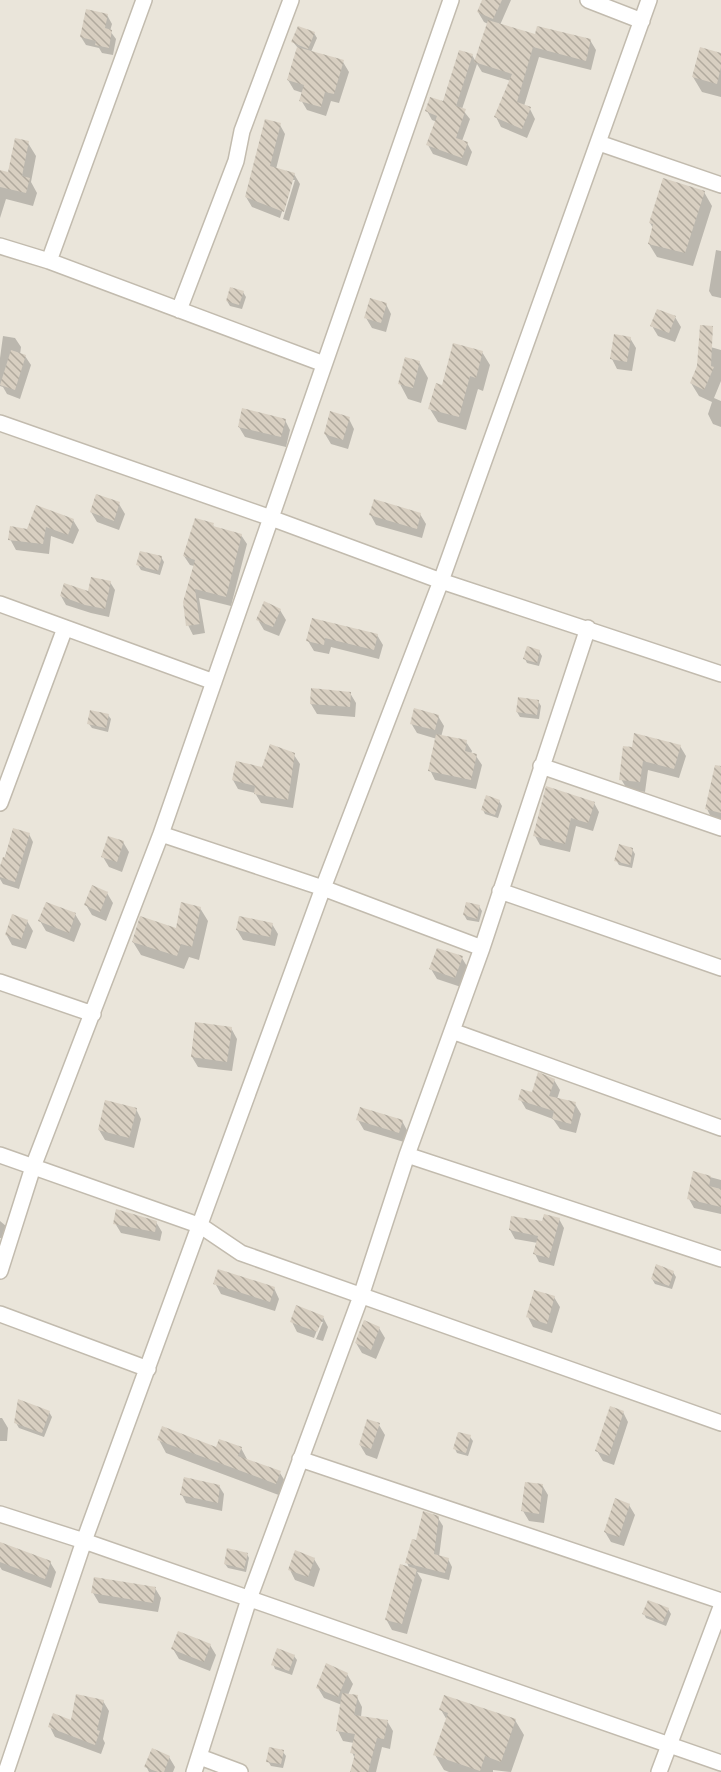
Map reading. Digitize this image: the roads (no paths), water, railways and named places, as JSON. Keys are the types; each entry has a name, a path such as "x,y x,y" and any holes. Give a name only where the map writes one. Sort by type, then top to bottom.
{"street":[{"path":"48,261 144,0"},
{"path":"179,309 236,160 242,131 291,0"},
{"path":"0,1271 33,1167 161,834 452,0"},
{"path":"588,0 642,21"},
{"path":"6,1772 84,1541 323,888 441,581 649,0"},
{"path":"599,143 721,185"},
{"path":"0,246 48,261 324,364"},
{"path":"0,423 271,518 441,581 721,674"},
{"path":"0,604 214,682"},
{"path":"0,803 65,628"},
{"path":"194,1772 249,1599 361,1296 407,1155 482,948 588,628"},
{"path":"541,766 721,828"},
{"path":"161,834 323,888 482,948"},
{"path":"501,891 721,968"},
{"path":"0,982 93,1014"},
{"path":"452,1031 721,1128"},
{"path":"0,1155 201,1226 241,1253 721,1423"},
{"path":"407,1155 721,1259"},
{"path":"0,1314 148,1369"},
{"path":"300,1459 721,1601"},
{"path":"0,1514 84,1541 721,1763"},
{"path":"659,1772 721,1607"},
{"path":"200,1757 240,1772"}]}
